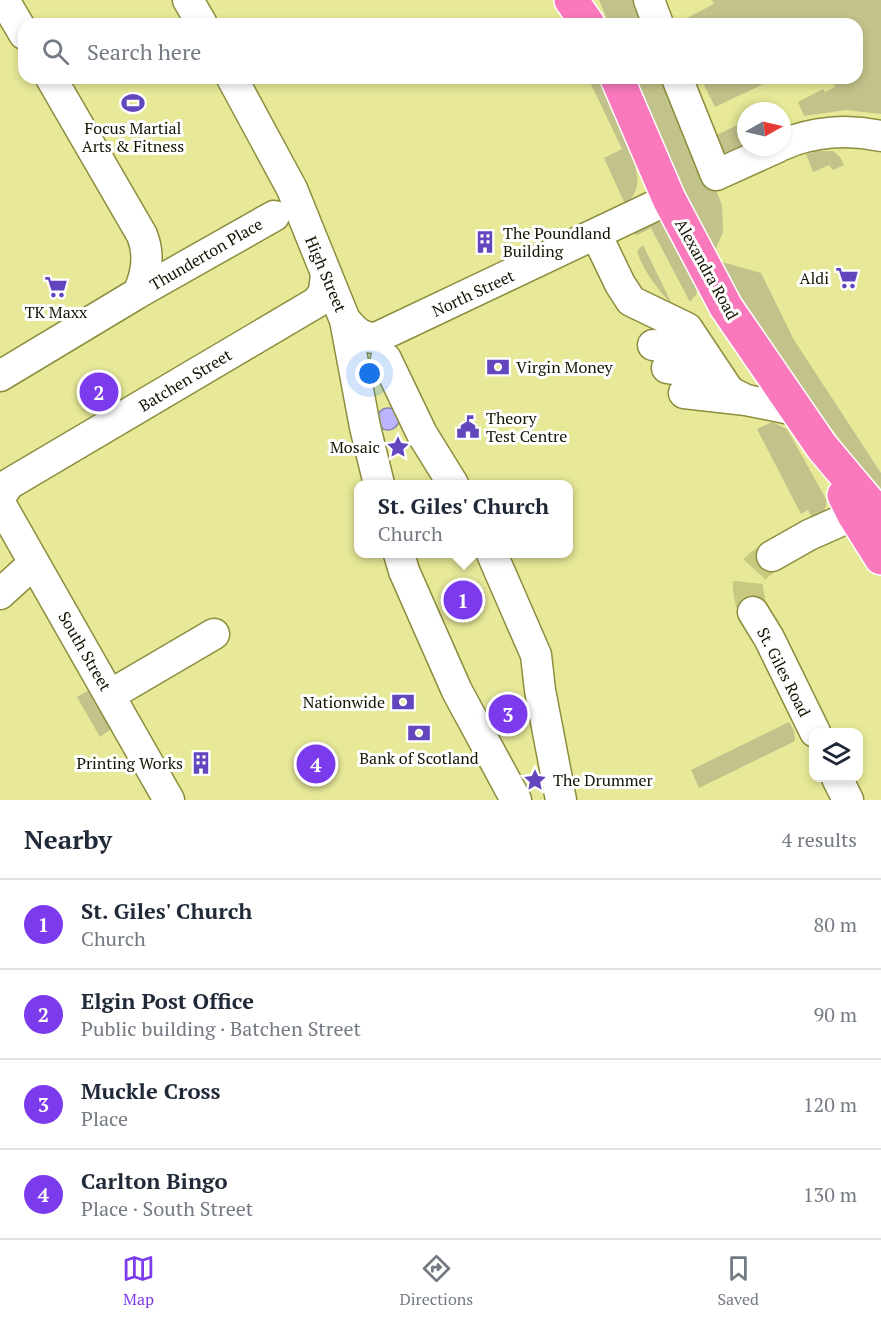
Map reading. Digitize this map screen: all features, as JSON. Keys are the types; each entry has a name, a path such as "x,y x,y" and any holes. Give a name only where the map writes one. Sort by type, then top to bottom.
{"highway":[{"path":"571,0 584,18"},
{"path":"587,0 593,18"},
{"name":"Alexandra Road","path":"620,84 669,199 726,307 867,516 881,558"}],"street":[{"path":"4,0 18,24"},
{"path":"188,0 198,18"},
{"path":"649,0 656,18"},
{"name":"Thunderton Place","path":"55,84 137,224 147,252 145,274 138,293"},
{"name":"High Street","path":"235,84 292,189 345,320 365,427 379,480"},
{"path":"680,84 716,174 757,156"},
{"path":"791,142 817,134 859,131 881,136"},
{"name":"North Street","path":"345,320 357,334 376,338 669,199"},
{"name":"Thunderton Place","path":"0,375 274,216"},
{"path":"601,232 625,292 687,328 716,370"},
{"name":"Batchen Street","path":"0,497 9,484 317,302 324,292 326,274"},
{"path":"386,359 422,434 451,480"},
{"path":"716,370 668,368 716,370 795,410"},
{"name":"South Street","path":"0,503 170,800"},
{"path":"772,556 809,535 867,516"},
{"path":"400,558 456,689 516,800"},
{"path":"494,558 536,655 561,800"},
{"path":"0,594 34,563"},
{"name":"St. Giles Road","path":"753,612 769,638 813,728"},
{"path":"110,695 214,634"},
{"path":"839,782 848,800"}],"green space":[{"path":"599,0 642,0 649,18 606,18"},
{"path":"712,0 881,0 881,114 846,110 804,116 798,102 823,89 825,92 835,87 834,84 863,84 863,18 687,18 714,4"},
{"path":"591,84 604,84 624,132 634,163 637,175 636,188 633,196 625,204 604,158 622,149"},
{"path":"636,84 674,84 722,205 723,232 714,253 665,152"},
{"path":"704,84 763,84 715,107"},
{"path":"737,125 737,149 724,152 719,148 714,136"},
{"path":"833,151 844,165 833,170 829,165 813,172 806,154"},
{"path":"653,218 667,228 698,287 696,295 690,302 651,228 637,235 624,231"},
{"path":"643,245 673,306 643,266 637,251"},
{"path":"719,261 761,273 794,340 881,473 881,493 766,344"},
{"path":"772,422 787,429 826,499 825,509 813,519 808,510 801,514 757,429"},
{"path":"93,688 115,726 100,737 77,697"},
{"path":"789,722 794,731 795,741 699,788 691,770"}],"shaded area":[{"path":"384,408 392,408 399,415 399,423 392,430 384,430 377,423 377,415"}],"tunnel":[{"path":"753,612 748,585 751,573 772,556"}],"place":[{"name":"Focus Martial Arts & Fitness","path":"133,103"},
{"name":"The Poundland Building","path":"485,242"},
{"name":"Aldi","path":"847,278"},
{"name":"TK Maxx","path":"56,287"},
{"name":"Virgin Money","path":"498,367"},
{"name":"Elgin Post Office","path":"99,392"},
{"name":"Theory Test Centre","path":"468,427"},
{"name":"Mosaic","path":"398,447"},
{"name":"St. Giles' Church","path":"463,600"},
{"name":"Nationwide","path":"403,702"},
{"name":"Muckle Cross","path":"508,714"},
{"name":"Bank of Scotland","path":"419,733"},
{"name":"Printing Works","path":"201,763"},
{"name":"Carlton Bingo","path":"316,764"},
{"name":"The Drummer","path":"535,780"}]}
